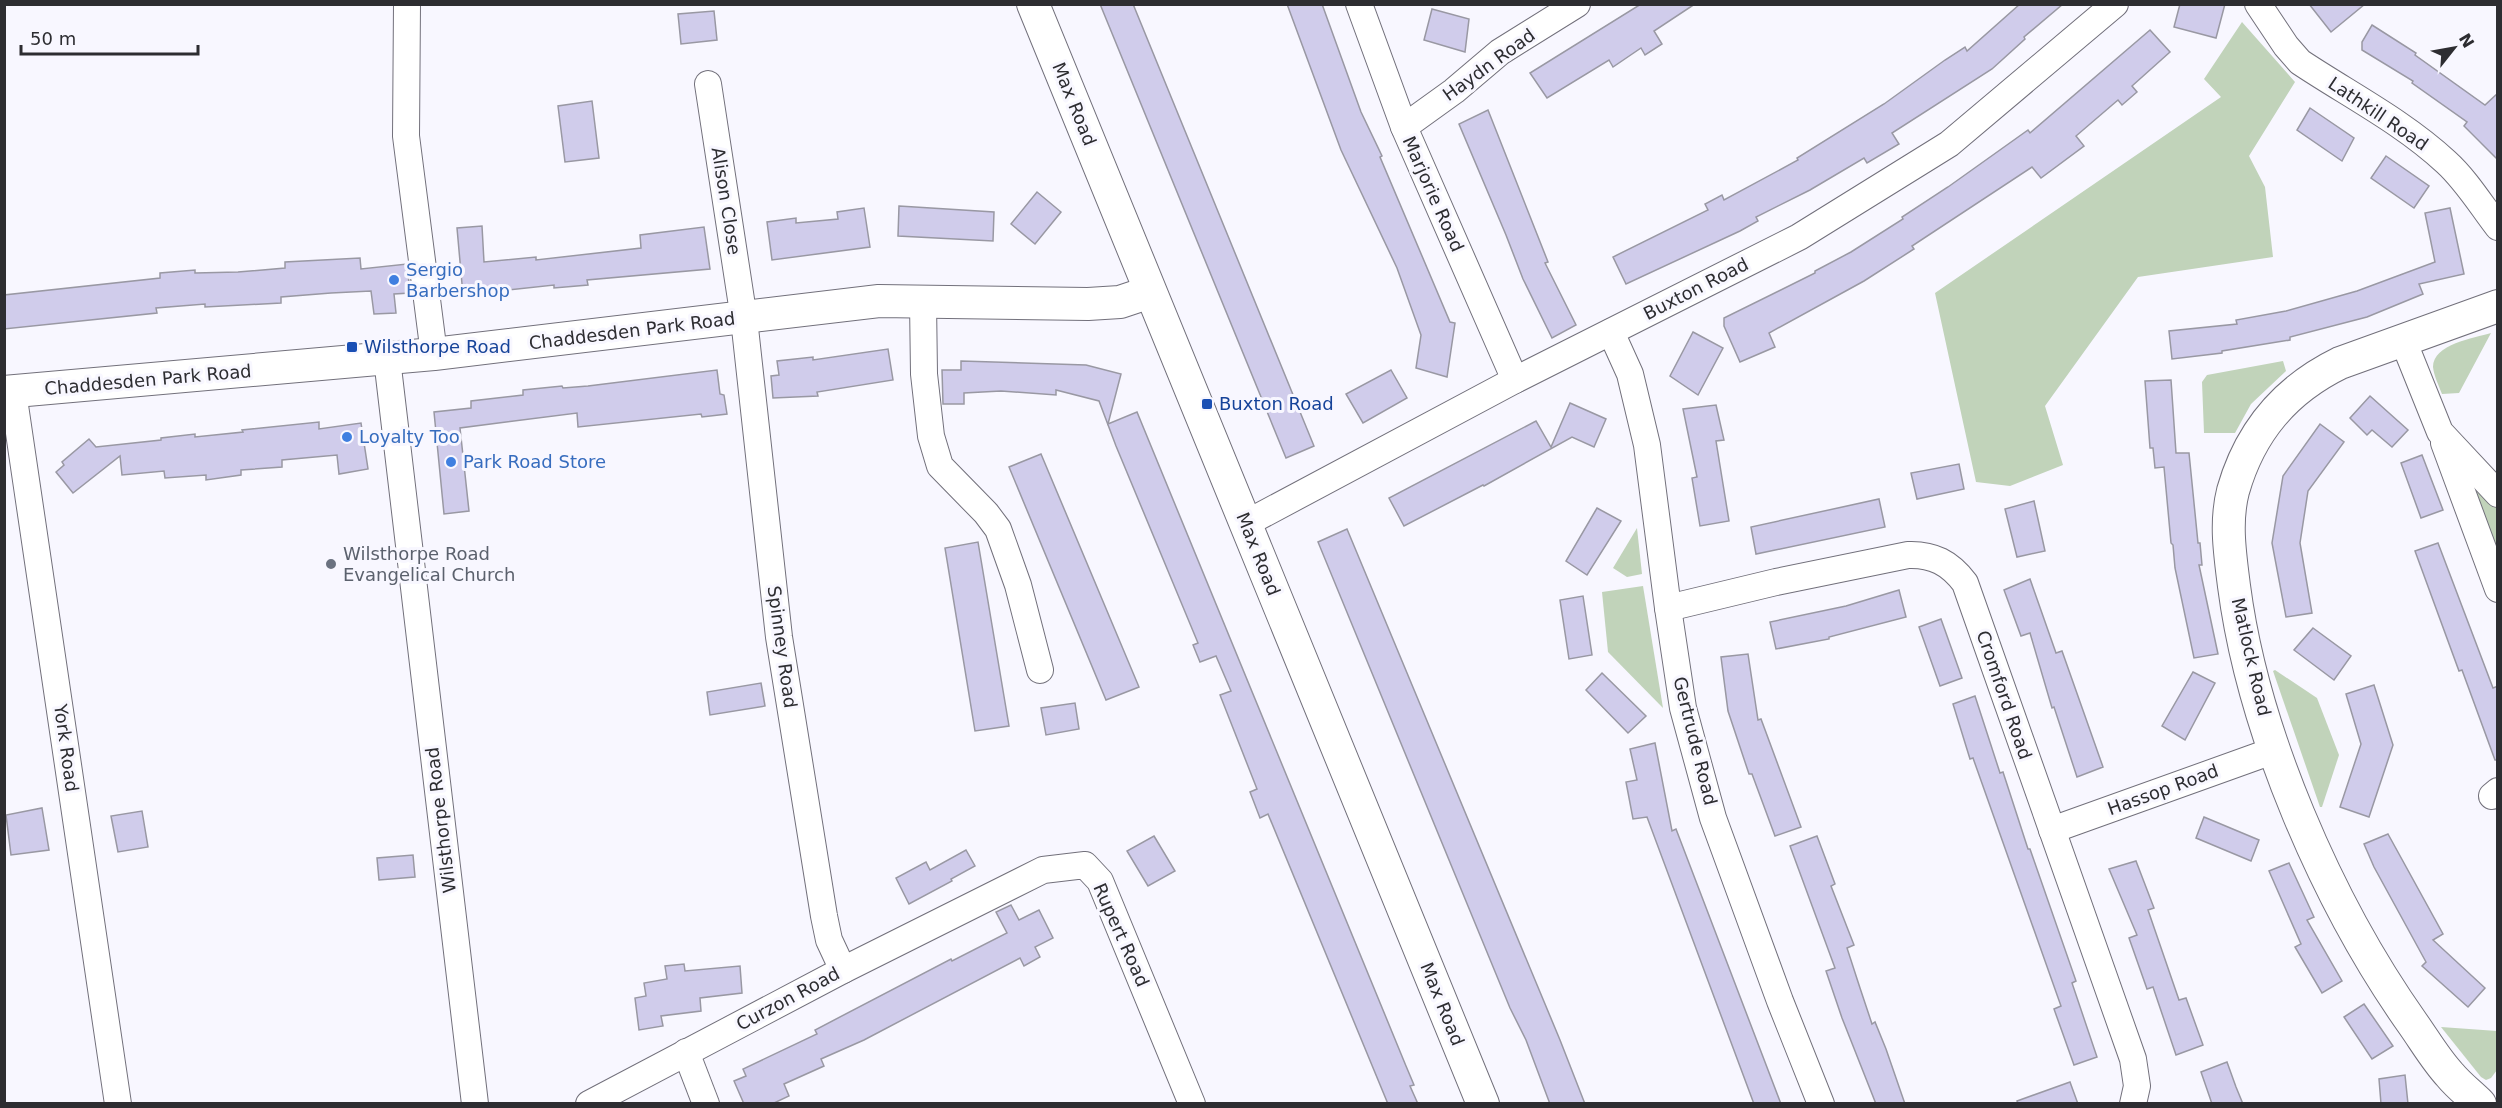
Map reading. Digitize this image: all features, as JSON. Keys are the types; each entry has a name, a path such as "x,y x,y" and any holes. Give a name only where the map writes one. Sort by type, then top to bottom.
{"street":[{"path":"407,4 406,136 434,354"},
{"name":"Max Road","path":"1033,4 1483,1104"},
{"name":"Marjorie Road","path":"1359,4 1404,128 1515,380"},
{"name":"Haydn Road","path":"1404,128 1454,91 1500,52 1577,4"},
{"name":"Buxton Road","path":"1245,524 1515,380 1799,237 1949,144 2115,4"},
{"name":"Lathkill Road","path":"2258,4 2286,46 2300,62 2417,138 2437,154 2465,183 2498,227"},
{"name":"Alison Close","path":"708,84 744,319"},
{"name":"Chaddesden Park Road","path":"9,392 387,359 744,319 869,302 1088,304 1120,302 1150,292"},
{"path":"923,302 924,374 931,436 939,466 987,513 998,529 1015,575 1040,670"},
{"name":"Matlock Road","path":"2480,1104 2450,1076 2401,1008 2365,949 2322,864 2275,750 2238,615 2228,526 2233,492 2254,440 2289,395 2320,373 2340,363 2498,306"},
{"name":"Spinney Road","path":"744,319 779,637 824,916 829,940 843,970"},
{"name":"Gertrude Road","path":"1611,332 1630,374 1647,445 1683,708 1713,818 1780,1001 1821,1104"},
{"path":"2403,340 2498,589"},
{"name":"Wilsthorpe Road","path":"387,359 475,1104"},
{"name":"York Road","path":"9,392 118,1104"},
{"path":"2440,432 2498,494"},
{"name":"Cromford Road","path":"1668,608 1776,582 1908,555 1922,555 1945,562 1955,570 1965,583 2133,1059 2137,1086 2133,1104"},
{"name":"Hassop Road","path":"2052,830 2275,750"},
{"name":"Rupert Road","path":"988,897 1043,870 1085,865 1100,880 1192,1104"},
{"name":"Curzon Road","path":"589,1104 843,970 988,897"},
{"path":"686,1052 706,1104"}],"green space":[{"path":"2242,22 2295,82 2249,156 2265,187 2273,257 2138,277 2045,406 2063,465 2010,486 1976,482 1935,293 2221,97 2204,79"},
{"path":"2491,333 2459,393 2442,394 2433,367 2435,359 2447,347"},
{"path":"2283,361 2286,371 2251,404 2235,433 2204,433 2202,382 2207,375"},
{"path":"2476,489 2497,503 2497,560 2474,491"},
{"path":"1637,528 1642,574 1627,577 1613,568"},
{"path":"1643,586 1663,708 1608,652 1602,592"},
{"path":"2275,670 2317,698 2339,755 2322,807 2320,807 2273,671"},
{"path":"2441,1027 2497,1031 2497,1070 2491,1078 2486,1080 2481,1077"}],"building":[{"path":"1100,4 1133,4 1314,446 1286,458"},
{"path":"1287,4 1322,4 1361,112 1382,156 1380,157 1450,322 1455,323 1447,377 1416,368 1421,335 1397,268 1341,150"},
{"path":"1641,4 1695,4 1654,31 1662,44 1645,55 1641,48 1613,67 1609,60 1547,98 1530,73"},
{"path":"2020,4 2063,4 2024,37 2025,39 1992,69 1892,133 1899,144 1867,163 1864,158 1810,190 1756,217 1758,221 1740,231 1626,284 1613,257 1708,210 1705,204 1722,195 1724,200 1798,160 1797,158 1884,104 1965,47 1967,51"},
{"path":"2180,4 2225,4 2216,38 2174,27"},
{"path":"2309,4 2365,4 2331,32"},
{"path":"1432,9 1469,19 1465,52 1424,40"},
{"path":"714,11 717,40 681,44 678,14"},
{"path":"2372,25 2416,53 2415,55 2485,105 2498,93 2498,160 2464,126 2467,122 2412,83 2413,81 2362,50 2362,42"},
{"path":"2150,30 2170,52 2132,86 2137,92 2122,105 2118,100 2076,136 2084,146 2041,178 2032,167 1912,246 1914,249 1864,281 1769,333 1775,347 1740,362 1724,326 1724,318 1815,273 1903,219 1902,217 2028,130 2030,133"},
{"path":"592,101 599,158 565,162 558,106"},
{"path":"2310,108 2354,138 2342,161 2297,130"},
{"path":"1488,110 1548,262 1545,263 1576,325 1552,338 1523,279 1459,124"},
{"path":"2386,156 2429,186 2414,208 2371,178"},
{"path":"1037,192 1061,212 1035,244 1011,224"},
{"path":"899,206 994,212 993,241 898,236"},
{"path":"864,208 870,247 772,260 767,222 796,218 796,223 838,219 837,212"},
{"path":"2450,208 2464,274 2419,284 2423,294 2367,317 2290,337 2290,340 2222,351 2222,353 2172,359 2169,331 2237,324 2236,320 2286,311 2357,291 2435,262 2425,213"},
{"path":"482,226 484,262 536,257 536,260 641,248 640,235 704,227 710,269 587,280 588,285 554,288 554,285 463,295 457,228"},
{"path":"360,258 361,269 407,264 410,293 394,294 396,313 374,314 371,291 281,297 281,303 205,307 205,304 156,308 157,313 4,329 4,295 160,278 160,273 195,270 195,273 238,272 285,268 285,262"},
{"path":"1693,332 1723,348 1698,395 1670,376"},
{"path":"888,349 893,380 817,392 818,396 773,398 771,376 779,375 777,361 813,357 813,360"},
{"path":"961,361 1086,365 1121,374 1108,424 1137,412 1414,1085 1410,1086 1418,1104 1388,1104 1268,814 1260,818 1250,792 1257,789 1220,695 1231,691 1216,656 1200,662 1193,645 1198,643 1116,446 1099,401 1056,390 1056,395 1001,391 964,393 964,404 943,404 942,370 961,370"},
{"path":"717,370 720,394 724,395 727,414 702,417 701,414 578,427 577,413 460,428 469,511 444,514 434,412 471,408 471,401 523,395 523,390 588,386"},
{"path":"1391,370 1407,398 1363,423 1346,394"},
{"path":"2171,380 2176,453 2189,453 2202,565 2199,565 2218,654 2194,658 2171,543 2164,467 2155,468 2153,448 2150,448 2145,381"},
{"path":"2370,396 2408,430 2392,447 2372,430 2367,435 2350,418"},
{"path":"1570,403 1606,419 1594,447 1572,437 1484,486 1404,526 1389,498 1536,421 1551,447"},
{"path":"1716,405 1724,440 1716,441 1729,521 1700,526 1692,478 1697,477 1683,409"},
{"path":"319,422 319,429 361,423 368,469 339,474 337,455 282,460 282,467 241,470 241,475 206,480 206,475 165,478 164,471 122,475 120,456 73,493 56,472 64,465 62,462 89,439 96,447 195,434 195,437"},
{"path":"2320,424 2344,442 2308,491 2300,543 2312,613 2286,617 2272,543 2283,476"},
{"path":"1041,454 1139,687 1106,700 1009,467"},
{"path":"2422,455 2443,510 2421,518 2401,463"},
{"path":"1959,464 1964,489 1917,499 1911,473"},
{"path":"1879,499 1885,527 1756,554 1751,527"},
{"path":"2034,501 2045,551 2017,557 2005,509"},
{"path":"1597,508 1621,521 1587,575 1566,561"},
{"path":"1347,529 1585,1104 1550,1104 1526,1040 1510,1008 1318,542"},
{"path":"978,542 1009,726 975,731 945,548"},
{"path":"2438,543 2493,688 2498,686 2498,760 2495,760 2462,670 2459,671 2415,551"},
{"path":"2030,579 2056,653 2062,651 2103,767 2077,777 2054,707 2052,708 2030,633 2021,636 2004,590"},
{"path":"1899,590 1906,617 1829,637 1829,639 1776,649 1770,622 1846,606"},
{"path":"1583,596 1592,655 1569,659 1560,600"},
{"path":"1941,619 1962,678 1940,686 1919,627"},
{"path":"2313,628 2351,656 2334,680 2294,650"},
{"path":"1748,654 1758,720 1761,719 1801,827 1775,836 1752,774 1749,774 1728,711 1721,657"},
{"path":"2193,672 2215,683 2185,740 2162,726"},
{"path":"1602,673 1646,716 1628,733 1586,690"},
{"path":"761,683 765,706 710,715 707,692"},
{"path":"2374,685 2393,745 2369,817 2340,807 2361,744 2346,694"},
{"path":"1975,696 2000,773 2003,772 2076,981 2072,983 2097,1057 2074,1065 2054,1009 2061,1006 1973,758 1970,759 1953,704"},
{"path":"1075,703 1079,729 1046,735 1041,708"},
{"path":"1655,743 1672,831 1676,829 1781,1104 1754,1104 1647,817 1633,819 1626,782 1637,780 1630,749"},
{"path":"42,808 49,850 11,855 6,815"},
{"path":"142,811 148,847 118,852 111,816"},
{"path":"2204,817 2259,840 2251,861 2196,838"},
{"path":"2388,834 2443,934 2433,940 2485,988 2468,1007 2422,966 2426,962 2374,867 2364,844"},
{"path":"1154,836 1175,871 1148,886 1127,851"},
{"path":"1817,836 1835,884 1831,886 1854,945 1847,948 1860,988 1872,1024 1875,1022 1886,1049 1905,1104 1876,1104 1826,971 1835,968 1790,846"},
{"path":"966,850 975,866 909,904 896,878 926,862 930,870"},
{"path":"413,855 415,877 379,880 377,858"},
{"path":"2136,861 2154,908 2148,910 2179,1000 2186,998 2203,1045 2176,1055 2153,987 2147,989 2129,938 2137,935 2109,869"},
{"path":"2289,863 2314,917 2307,920 2342,981 2322,993 2295,947 2301,944 2269,871"},
{"path":"1011,905 1019,920 1039,910 1053,938 1035,947 1040,957 1024,966 1020,958 864,1040 821,1059 824,1066 784,1084 789,1096 772,1104 744,1104 734,1081 746,1076 743,1069 817,1034 815,1030 951,959 952,961 1007,933 996,912"},
{"path":"684,964 685,971 740,966 742,993 700,998 701,1011 661,1016 663,1026 639,1030 635,998 646,996 644,983 667,979 665,966"},
{"path":"2364,1004 2393,1046 2372,1059 2344,1017"},
{"path":"2227,1062 2243,1104 2212,1104 2201,1072"},
{"path":"2405,1075 2408,1104 2381,1104 2379,1079"},
{"path":"2070,1082 2078,1104 2018,1104 2017,1101"}],"place":[{"name":"Sergio Barbershop","path":"394,280"},
{"name":"Wilsthorpe Road","path":"352,347"},
{"name":"Buxton Road","path":"1207,404"},
{"name":"Loyalty Too","path":"347,437"},
{"name":"Park Road Store","path":"451,462"},
{"name":"Wilsthorpe Road Evangelical Church","path":"331,564"}]}
